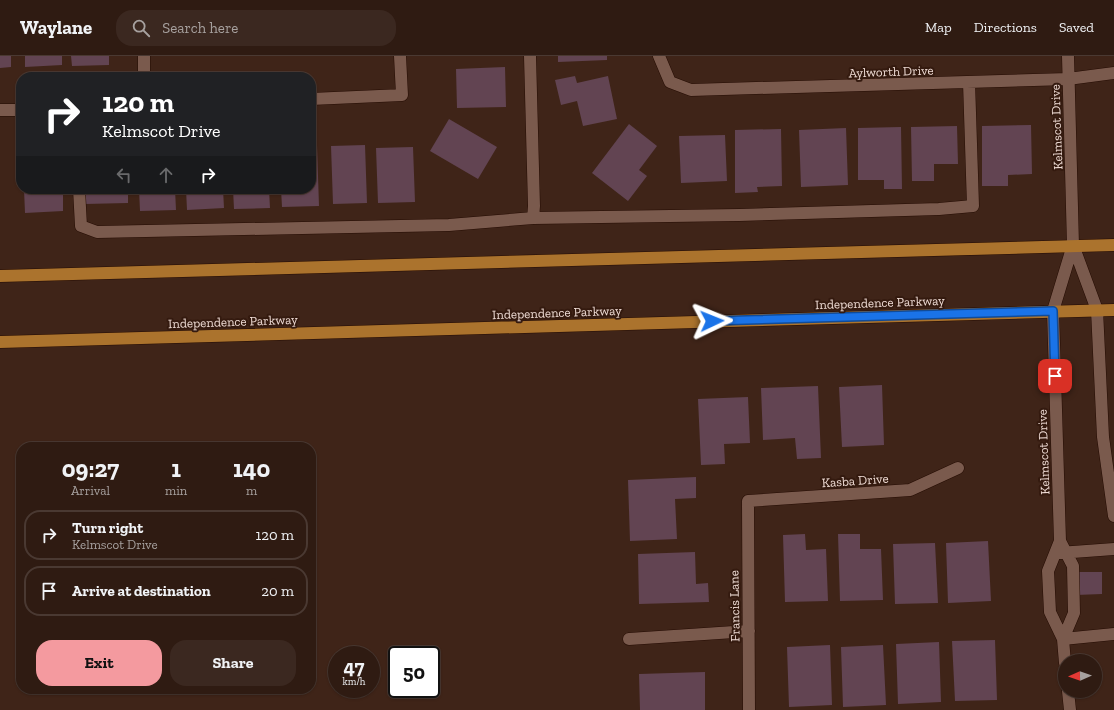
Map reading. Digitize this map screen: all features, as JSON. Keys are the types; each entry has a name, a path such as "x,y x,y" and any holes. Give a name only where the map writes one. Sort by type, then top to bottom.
{"main road":[{"path":"0,276 1114,245"},
{"name":"Independence Parkway","path":"0,342 1114,310"}],"street":[{"path":"144,56 144,72"},
{"path":"316,99 402,95 400,56"},
{"path":"530,56 534,206 533,218"},
{"name":"Aylworth Drive","path":"659,56 670,82 692,90 1068,79 1114,73"},
{"name":"Kelmscot Drive","path":"1063,639 1074,613 1073,566 1061,553 1060,541 1053,311 1073,246 1068,56"},
{"path":"79,194 81,226 97,232 449,225 533,218 939,209 973,206 969,82"},
{"path":"0,110 16,110"},
{"name":"Kelmscot Drive","path":"1073,246 1097,310 1104,437 1114,516"},
{"name":"Kasba Drive","path":"748,501 910,490 958,468"},
{"name":"Francis Lane","path":"748,501 749,710"},
{"path":"1061,553 1114,549"},
{"name":"Kelmscot Drive","path":"1061,553 1048,571 1050,612 1063,639 1064,654"},
{"path":"629,639 748,631"},
{"path":"1063,639 1114,634"},
{"path":"1069,698 1070,710"}],"building":[{"path":"0,56 11,56 11,67 0,68"},
{"path":"25,56 62,56 62,65 25,67"},
{"path":"71,56 109,56 109,65 72,66"},
{"path":"558,56 607,56 607,60 558,62"},
{"path":"505,67 506,107 457,108 456,69"},
{"path":"575,76 577,83 608,76 617,119 583,126 577,101 561,105 555,80"},
{"path":"449,119 497,147 478,179 430,151"},
{"path":"629,124 657,146 639,170 647,176 628,201 592,173"},
{"path":"1031,125 1032,174 1008,175 1008,186 982,186 982,126"},
{"path":"957,126 958,164 934,164 934,181 912,181 911,127"},
{"path":"901,127 902,189 884,189 884,180 858,180 858,128"},
{"path":"846,128 848,185 801,187 799,130"},
{"path":"781,129 782,186 757,187 758,192 735,193 735,130"},
{"path":"725,135 727,181 681,183 679,136"},
{"path":"317,145 319,206 282,207 281,194 316,194"},
{"path":"365,145 367,203 333,204 331,146"},
{"path":"413,147 415,202 378,203 376,148"},
{"path":"24,194 63,194 63,211 25,213"},
{"path":"85,194 128,194 128,203 85,204"},
{"path":"139,194 175,194 176,210 140,211"},
{"path":"186,194 223,194 224,208 187,210"},
{"path":"233,194 269,194 270,208 234,209"},
{"path":"882,385 884,445 842,447 839,387"},
{"path":"818,386 821,458 797,459 795,438 763,440 761,388"},
{"path":"748,397 750,443 724,444 725,464 701,465 698,399"},
{"path":"696,477 696,498 675,499 677,539 630,541 628,480"},
{"path":"805,534 806,550 826,549 828,601 785,602 783,535"},
{"path":"838,534 860,534 860,549 881,549 883,600 840,601"},
{"path":"988,541 991,601 948,603 946,543"},
{"path":"935,543 938,603 895,604 893,544"},
{"path":"695,552 696,584 708,583 709,602 639,604 638,554"},
{"path":"1076,572 1102,572 1102,594 1076,595"},
{"path":"995,640 997,700 955,701 952,641"},
{"path":"939,642 941,702 898,704 896,644"},
{"path":"830,645 832,705 789,707 787,647"},
{"path":"883,645 886,705 843,707 841,647"},
{"path":"705,672 705,710 640,710 639,674"}],"route":[{"path":"712,321 1053,311 1055,376"}]}
